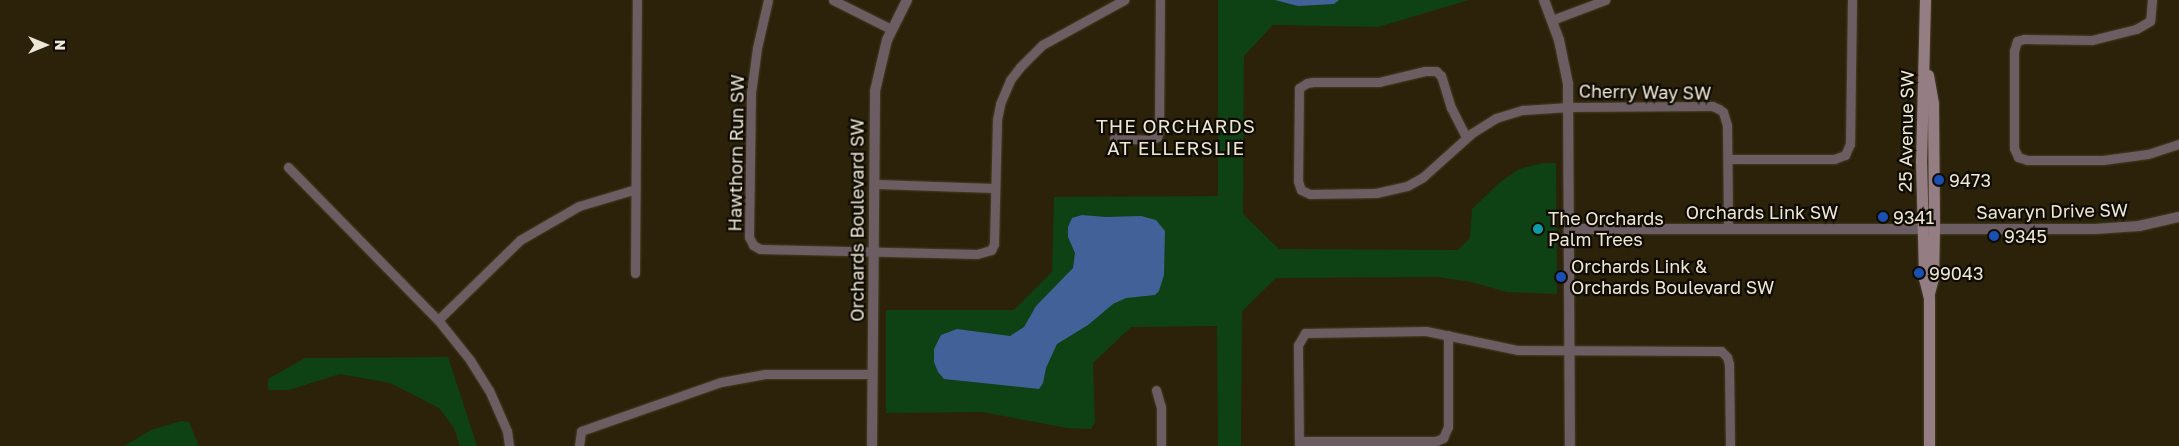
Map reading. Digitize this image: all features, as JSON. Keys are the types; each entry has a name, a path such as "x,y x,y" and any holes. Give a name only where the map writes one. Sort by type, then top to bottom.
{"main road":[{"name":"25 Avenue SW","path":"1925,0 1925,54 1933,104 1929,228 1932,278 1928,298 1929,446"}],"street":[{"path":"635,273 637,0"},
{"name":"Hawthorn Run SW","path":"768,0 757,48 751,93 751,242 760,249 874,250"},
{"path":"833,0 891,29"},
{"name":"Orchards Boulevard SW","path":"872,446 875,91 882,56 891,29 907,0"},
{"path":"874,250 978,254 991,250 995,238 997,120 1002,98 1010,80 1042,45 1124,0"},
{"path":"1114,138 1150,140 1156,137 1159,132 1160,0"},
{"path":"1544,0 1564,58 1569,107 1570,446"},
{"path":"1552,20 1605,0"},
{"path":"1728,159 1834,159 1846,155 1850,144 1852,0"},
{"path":"2152,0 2150,21 2136,29 2092,40 2024,39 2017,41 2014,51 2014,148 2018,157 2027,160 2118,159 2148,154 2179,144"},
{"path":"1466,137 1450,108 1443,80 1436,71 1425,70 1379,82 1313,82 1299,88 1298,181 1302,190 1310,194 1366,194 1411,188 1466,137 1488,123 1505,115 1533,108 1569,107"},
{"name":"Cherry Way SW","path":"1569,107 1712,106 1719,108 1726,118 1728,228"},
{"path":"288,167 438,320 470,360 489,390 506,432 509,446"},
{"path":"875,184 995,188"},
{"path":"438,320 520,240 579,206 636,189"},
{"name":"Savaryn Drive SW","path":"1929,228 2111,228 2149,224 2179,217"},
{"name":"Orchards Link SW","path":"1570,229 1929,228"},
{"path":"1448,335 1448,427 1442,438 1436,441 1299,443 1298,345 1305,333 1426,331 1448,335 1508,349 1721,352 1727,357 1729,364 1730,446"},
{"path":"580,446 581,431 721,382 765,374 872,374"},
{"path":"1156,390 1161,408 1161,446"}],"green space":[{"path":"1218,0 1469,0 1378,27 1273,25 1244,56 1243,214 1279,249 1458,250 1470,238 1472,209 1499,183 1519,169 1543,163 1556,163 1557,294 1507,292 1471,282 1437,277 1276,278 1242,311 1241,446 1218,446 1217,326 1131,327 1093,363 1095,422 1091,429 1067,428 982,412 886,413 886,310 1014,310 1052,272 1054,197 1218,196"},
{"path":"448,357 477,446 460,446 454,428 439,408 390,383 340,374 289,390 268,390 268,379 305,358"},
{"path":"181,421 189,422 199,446 124,446 151,430"}],"water":[{"path":"1275,0 1339,0 1334,4 1298,6"},
{"path":"1082,215 1106,217 1141,216 1156,220 1165,231 1164,275 1159,291 1155,295 1126,298 1113,304 1088,325 1057,344 1039,389 944,379 938,372 934,362 934,349 941,335 957,329 1010,336 1024,327 1036,306 1073,268 1075,253 1068,237 1068,227 1072,218"}],"place":[{"name":"9473","path":"1939,180"},
{"name":"9341","path":"1883,217"},
{"name":"The Orchards Palm Trees","path":"1538,229"},
{"name":"9345","path":"1994,236"},
{"name":"99043","path":"1919,273"},
{"name":"Orchards Link & Orchards Boulevard SW","path":"1561,277"}],"district":[{"name":"THE ORCHARDS AT ELLERSLIE","path":"1176,137"}]}
